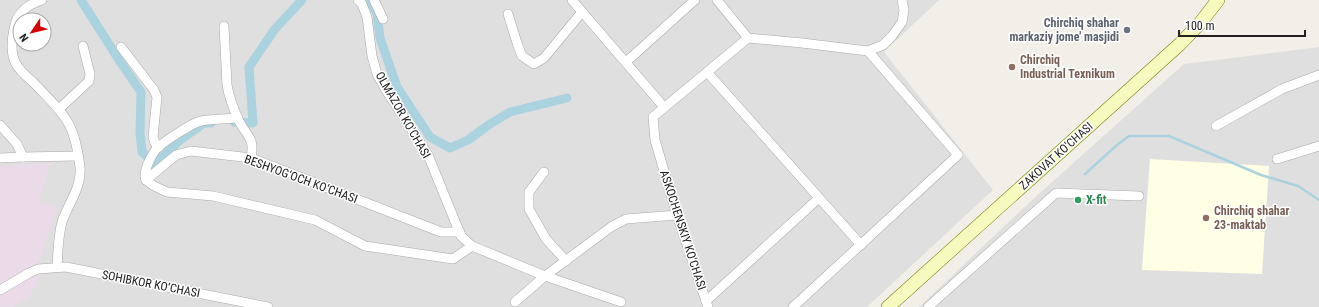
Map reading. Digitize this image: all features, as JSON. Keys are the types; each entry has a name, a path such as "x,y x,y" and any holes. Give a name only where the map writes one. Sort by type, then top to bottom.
{"main road":[{"name":"ZAKOVAT KO'CHASI","path":"888,307 1180,44 1201,22 1218,0"}],"street":[{"path":"42,0 35,2 23,10 16,21 12,43 16,64 59,109 69,122 74,136 81,173 79,182 62,222 58,240 57,267"},
{"name":"OLMAZOR KO'CHASI","path":"358,0 362,4 366,17 372,56 377,74 428,155 461,236 472,246"},
{"path":"374,0 383,19"},
{"path":"572,0 664,107"},
{"path":"626,62 695,0"},
{"path":"717,0 748,38 868,51 883,45 892,36 902,22 904,10 902,0"},
{"path":"508,14 522,56 534,64 544,58 582,12"},
{"path":"224,26 227,85 238,118 250,136 252,149 251,158"},
{"name":"ASKOCHENSKIY KO'CHASI","path":"748,38 653,117 655,140 677,215 707,304 819,198"},
{"path":"59,109 89,81 90,74 83,46"},
{"path":"121,48 149,82 157,97 153,137 155,143 159,147"},
{"path":"794,307 958,155 868,51"},
{"path":"707,72 861,244"},
{"path":"1216,126 1282,89 1319,75"},
{"path":"238,118 197,122 159,147 151,159 145,173 146,180 154,186 167,192 213,196 315,220 365,246 453,259 472,246 545,276 621,302"},
{"path":"0,125 17,144 23,157"},
{"path":"1277,159 1319,146"},
{"name":"BESHYOG‘OCH KO‘CHASI","path":"146,180 176,155 191,151 251,158 441,232 460,232"},
{"path":"0,158 78,156"},
{"path":"544,172 528,192 529,209 546,239 566,261"},
{"path":"928,307 1056,193 1139,196"},
{"path":"515,302 545,276 611,227 626,220 677,215"},
{"name":"SOHIBKOR KO‘CHASI","path":"0,290 38,269 66,267 268,307"}],"shaded area":[{"path":"0,0 939,0 884,52 993,190 867,307 0,307"},
{"path":"1319,47 1319,307 919,307 1032,200 1184,64"},
{"name":"Chirchiq shahar 23-maktab","path":"1150,159 1269,166 1262,274 1142,270"},
{"path":"51,163 38,201 57,208 35,273 40,275 30,296 13,307 0,307 0,166"}],"waterway":[{"path":"81,0 141,92 140,133 142,152 155,164 180,140 204,123 211,123"},
{"path":"234,122 253,123 249,67 275,29 302,0"},
{"path":"369,0 377,13 380,38 397,87 430,137 450,148 468,140 510,112 567,98"},
{"path":"1085,174 1129,136 1169,136 1261,175 1298,186 1319,200"}],"place":[{"name":"Chirchiq shahar markaziy jome' masjidi","path":"1127,30"},
{"name":"Chirchiq Industrial Texnikum","path":"1012,67"},
{"name":"X-fit","path":"1078,200"},
{"name":"Chirchiq shahar 23-maktab","path":"1206,218"}]}
